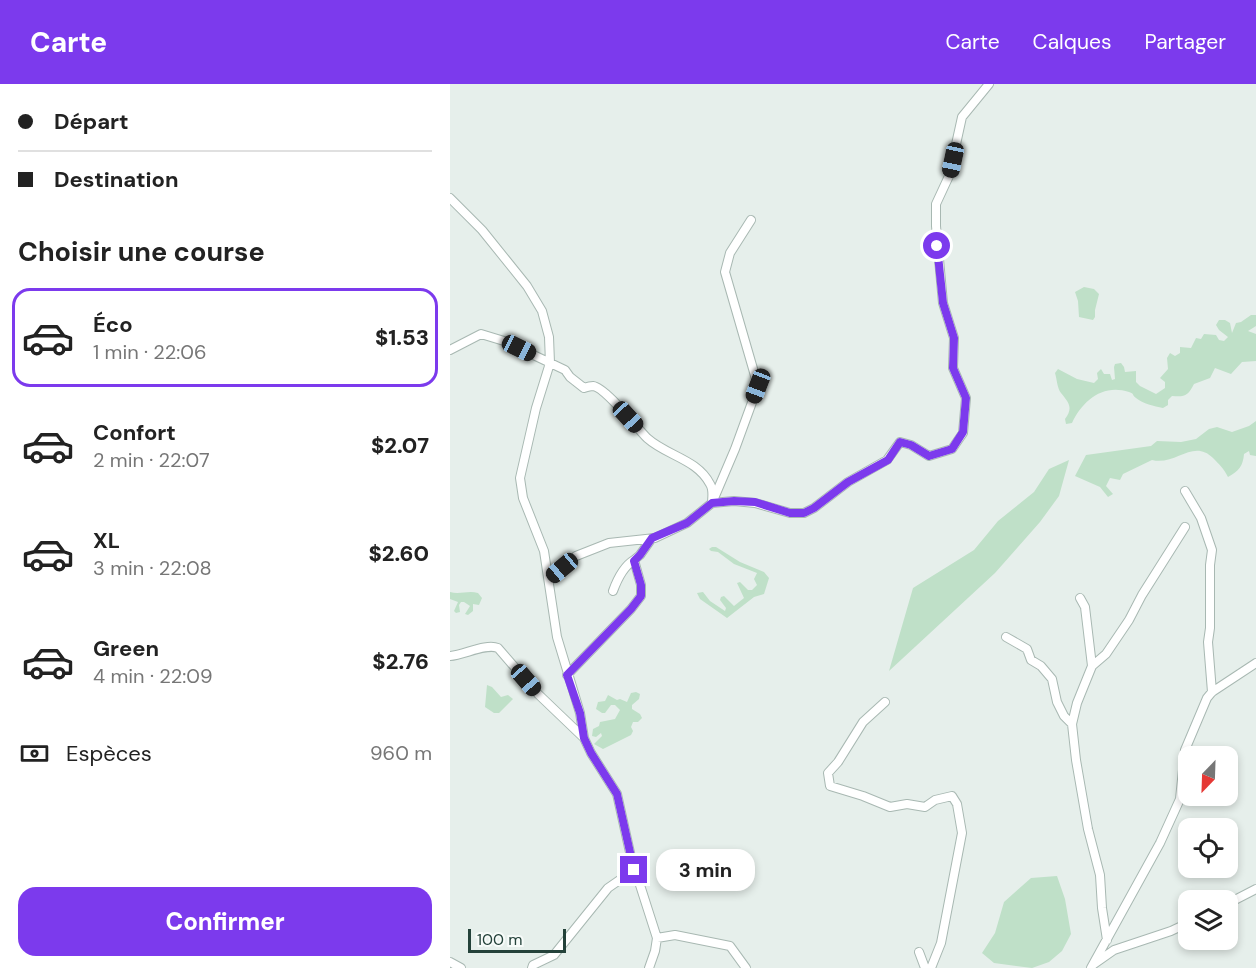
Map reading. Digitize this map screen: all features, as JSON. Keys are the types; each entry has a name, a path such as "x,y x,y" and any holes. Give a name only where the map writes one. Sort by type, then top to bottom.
{"street":[{"path":"712,503 755,502 790,513 804,513 848,482 888,460 900,442 911,445 929,456 952,449 963,432 966,398 953,368 954,338 943,303 936,204 949,176 962,117 989,84"},
{"path":"450,198 482,230 527,286 542,311 549,337 550,363 536,408 520,478 523,498 543,551 557,637 580,713 584,738 617,794 634,870 657,938 649,968"},
{"path":"549,580 576,556 609,543 652,538 687,523 712,503 728,469 758,386 725,272 730,253 750,220"},
{"path":"450,350 481,334 504,341 565,370 584,388 593,386 604,391 649,439 672,456 691,462 710,483 712,503"},
{"path":"1185,491 1201,518 1212,550 1208,642 1212,692"},
{"path":"1107,940 1100,875 1088,829 1072,724 1077,703 1092,666 1106,654 1129,620 1185,527"},
{"path":"613,591 617,580 629,563 640,555 652,538"},
{"path":"567,675 641,596 641,585 634,561"},
{"path":"1080,597 1084,607 1092,666"},
{"path":"1006,637 1027,649 1031,660 1041,666 1052,680 1064,716 1072,724"},
{"path":"450,656 466,654 486,646 498,648 538,694 584,738"},
{"path":"1092,967 1160,843 1180,799 1185,750 1203,706 1212,692 1256,663"},
{"path":"885,702 863,722 838,762 828,773 830,786 890,807 907,804 925,807 935,800 952,796 957,804 962,833 941,943 931,968"},
{"path":"532,968 533,965 554,955 608,888 634,870"},
{"path":"1238,898 1256,889"},
{"path":"1092,967 1114,950 1178,928"},
{"path":"657,938 675,935 730,945 746,968"},
{"path":"919,952 925,968"},
{"path":"450,962 461,968"}],"green space":[{"path":"1084,287 1094,289 1099,294 1093,320 1079,317 1075,292"},
{"path":"1251,315 1256,315 1256,326 1248,331 1256,334 1256,361 1242,362 1231,374 1215,368 1210,378 1194,384 1186,395 1172,396 1168,400 1168,405 1163,408 1142,402 1129,392 1111,390 1102,392 1081,408 1072,423 1066,424 1065,419 1070,408 1058,386 1055,373 1058,369 1077,379 1094,383 1101,369 1104,374 1110,374 1112,380 1115,379 1115,364 1121,363 1125,372 1136,371 1136,382 1140,386 1156,394 1165,388 1165,382 1160,378 1168,369 1167,358 1170,353 1175,356 1180,353 1180,347 1191,348 1196,338 1201,339 1204,334 1216,335 1219,340 1224,341 1228,337 1216,325 1219,320 1230,323 1232,333 1236,323"},
{"path":"1256,421 1256,456 1250,455 1249,451 1244,454 1240,468 1228,477 1213,458 1198,451 1191,451 1161,461 1152,460 1123,474 1120,480 1110,478 1106,486 1113,494 1108,497 1100,487 1075,476 1086,455 1151,446 1157,441 1181,442 1196,439 1209,429 1217,427 1232,432"},
{"path":"1069,460 1059,496 1040,522 995,573 889,671 913,588 974,550 998,521 1034,492 1049,469"},
{"path":"712,547 764,572 769,578 764,594 754,597 727,618 700,599 697,593 703,592 710,601 725,611 721,597 724,596 734,606 744,598 737,583 740,582 748,590 752,590 757,585 754,579 757,573 734,564 718,552 711,551 709,549"},
{"path":"450,592 474,592 482,598 479,605 473,604 473,611 468,615 465,614 470,606 464,602 459,605 460,612 456,613 454,611 458,602 450,599"},
{"path":"487,685 501,697 508,695 513,699 499,713 494,713 485,707"},
{"path":"631,693 640,694 639,699 632,705 632,709 642,718 638,722 633,722 631,735 603,749 594,744 602,736 601,733 596,737 592,736 593,729 599,726 600,722 615,719 620,710 615,705 611,705 605,713 602,713 596,709 598,702 605,701 608,695 627,702"},
{"path":"1057,876 1065,899 1071,934 1062,951 1049,962 1032,968 994,963 982,953 995,933 1004,902 1031,878"}],"route":[{"path":"634,870 617,794 584,738 580,713 567,675 641,596 637,564 634,561 652,538 687,523 712,503 755,502 790,513 804,513 848,482 888,460 900,442 911,445 929,456 952,449 963,432 966,398 953,368 954,338 943,303 937,246"}]}
